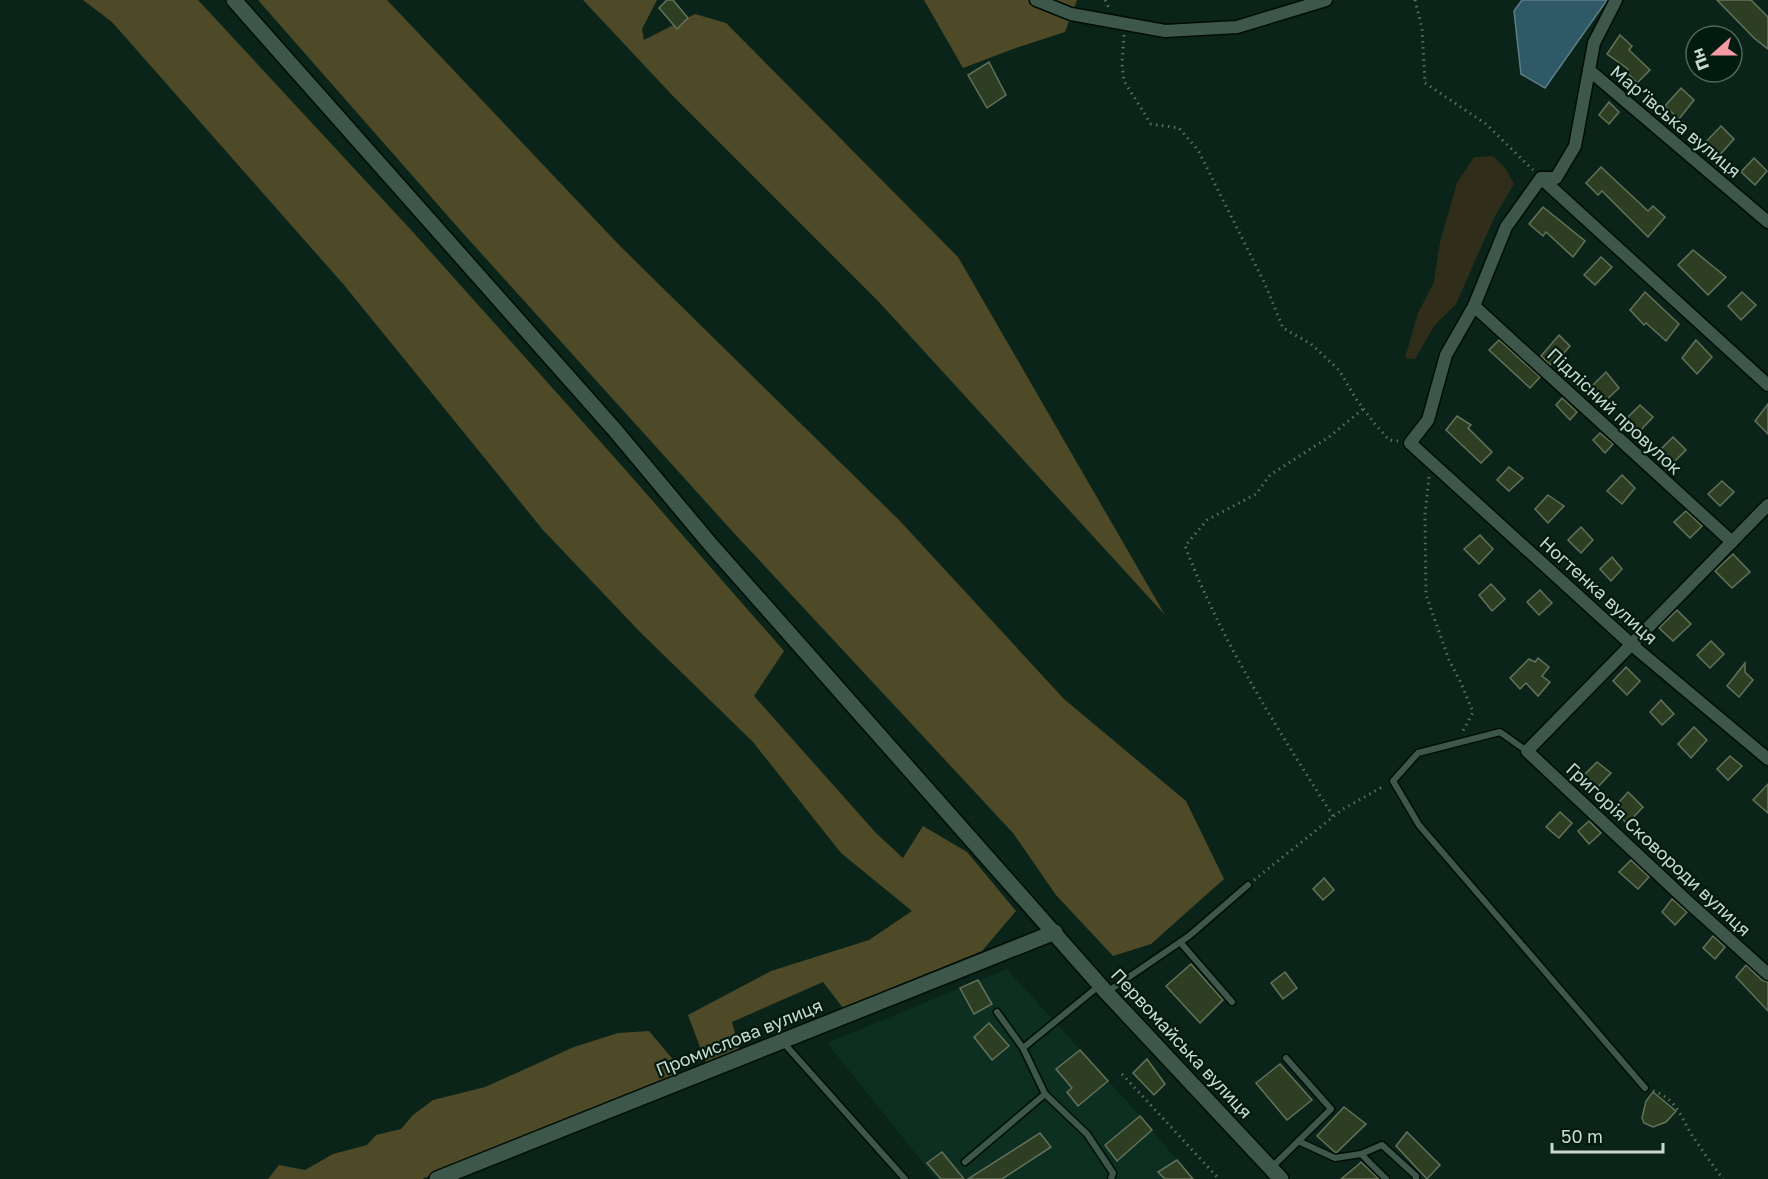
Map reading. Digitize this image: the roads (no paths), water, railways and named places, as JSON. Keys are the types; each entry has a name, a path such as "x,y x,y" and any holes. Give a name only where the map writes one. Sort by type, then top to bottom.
{"street":[{"name":"Первомайська вулиця","path":"234,0 614,429 711,545 1103,989 1276,1173"},
{"path":"1036,0 1071,14 1165,31 1237,27 1326,0"},
{"path":"1540,178 1556,178 1575,146 1594,43 1616,0"},
{"name":"Мар’ївська вулиця","path":"1589,70 1768,222"},
{"path":"1474,306 1506,227 1540,178"},
{"path":"1540,178 1768,385"},
{"name":"Ногтенка вулиця","path":"1474,306 1446,355 1428,420 1410,443 1632,645 1768,759"},
{"name":"Підлісний провулок","path":"1474,306 1732,543"},
{"path":"1527,751 1768,505"},
{"name":"Григорія Сковороди вулиця","path":"1527,751 1768,974"},
{"name":"Промислова вулиця","path":"438,1179 1055,932"}],"lane":[{"path":"1527,751 1500,732 1418,753 1393,781 1419,825 1645,1088"},
{"path":"1023,1048 1103,989 1180,942 1248,885"},
{"path":"1180,942 1232,1002"},
{"path":"997,1012 1023,1048 1045,1094 1087,1134 1113,1173 1111,1179"},
{"path":"781,1041 905,1179"},
{"path":"1276,1173 1298,1141 1330,1110 1287,1058"},
{"path":"965,1162 1045,1094"},
{"path":"1298,1141 1335,1158 1361,1154 1382,1145 1416,1176 1416,1179"},
{"path":"1361,1154 1386,1179"}],"water":[{"path":"1522,0 1607,0 1545,88 1521,74 1514,11"}]}
